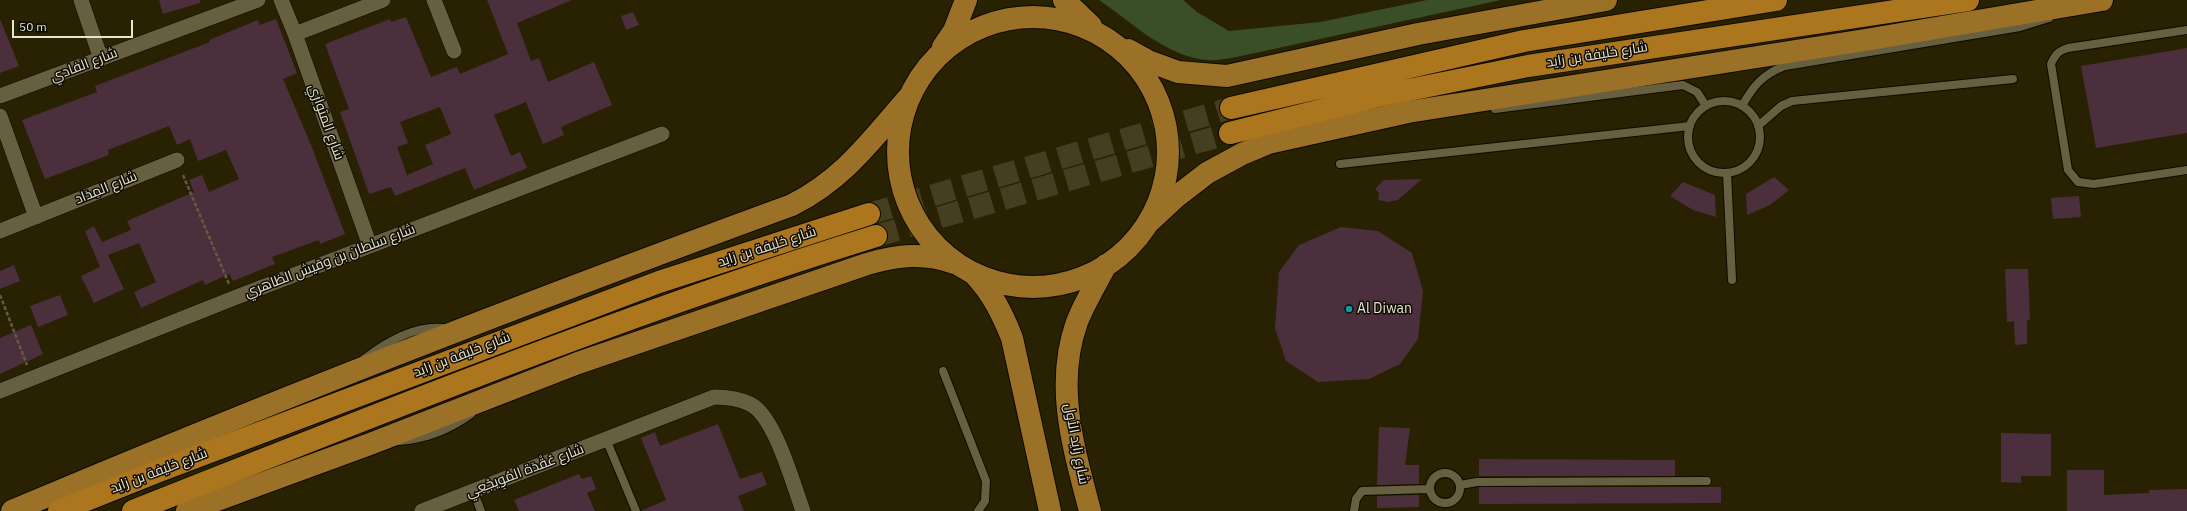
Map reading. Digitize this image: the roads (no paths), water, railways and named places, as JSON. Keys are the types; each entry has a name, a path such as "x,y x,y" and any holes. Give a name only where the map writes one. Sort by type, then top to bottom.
{"highway":[{"name":"شارع خليفة بن زايد","path":"1231,108 1524,41 1776,0"},
{"name":"شارع خليفة بن زايد","path":"1230,133 1374,97 1528,66 1968,0"},
{"name":"شارع خليفة بن زايد","path":"59,511 278,425 659,282 869,214"},
{"name":"شارع خليفة بن زايد","path":"133,511 360,421 667,304 771,268 876,236"}],"main road":[{"path":"938,56 954,31 966,0"},
{"path":"187,511 379,441 578,363 879,260 915,255 939,257 999,282 1041,286 1068,282 1106,265 1125,251 1147,224 1155,211 1165,181 1168,150 1164,119 1153,90 1136,64 1064,0"},
{"path":"12,511 207,430 556,292 792,205 827,185 845,170 909,96 924,71 938,56 966,34 998,21 1033,17 1062,20 1085,27 1148,61 1178,72 1227,76 1418,34 1536,11 1606,0"},
{"path":"1147,224 1191,185 1207,173 1242,154 1268,143 1408,112 1864,40 2102,0"},
{"path":"909,96 903,113 897,148 898,165 906,199 922,230 947,256 967,269 990,292 1002,314 1012,338 1045,505"},
{"name":"شارع زايد الأول","path":"1090,511 1073,443 1068,415 1066,384 1069,353 1077,322 1106,265"}],"street":[{"path":"80,0 101,59"},
{"name":"شارع الفادي","path":"0,96 258,0"},
{"name":"شارع المتوازي","path":"281,0 295,34 370,246"},
{"path":"295,34 383,0"},
{"path":"434,0 454,51"},
{"path":"0,116 36,216"},
{"name":"شارع سلطان بن وقيش الظاهري","path":"0,391 234,298 662,134"},
{"name":"شارع المِدَاد","path":"0,231 177,160"},
{"name":"شارع عُقْدَة المُوِيجْعِي","path":"422,511 714,397 733,397 751,404 765,417 774,433 803,511"}],"lane":[{"path":"1536,11 1574,0"},
{"path":"1742,106 1753,87 1762,77 1772,70 1785,66 2020,27 2047,19 2080,4"},
{"path":"2187,30 2068,48 2060,50 2054,56 2051,64 2068,170 2078,182 2094,184 2187,170"},
{"path":"1758,126 1781,106 1792,101 2013,79"},
{"path":"1487,110 1683,85 1697,92 1706,106"},
{"path":"1718,102 1730,102 1742,106 1752,115 1758,126 1760,137 1754,157 1747,165 1727,173 1710,170 1696,159 1689,144 1690,126 1699,111 1706,106 1718,102"},
{"path":"1408,112 1471,111"},
{"path":"1340,164 1690,126"},
{"path":"1727,173 1732,280"},
{"path":"943,371 986,481 985,501 978,511"},
{"path":"606,440 636,511"},
{"path":"1443,473 1454,476 1460,485 1458,496 1444,508 1434,500 1429,489 1433,478 1443,473"},
{"path":"1460,485 1476,482 1707,482"},
{"path":"1354,511 1356,500 1362,491 1429,489"},
{"path":"473,491 481,511"}],"tunnel":[{"path":"869,214 1231,108"},
{"path":"876,236 1230,133"}],"place":[{"name":"Al Diwan","path":"1349,309"}]}
